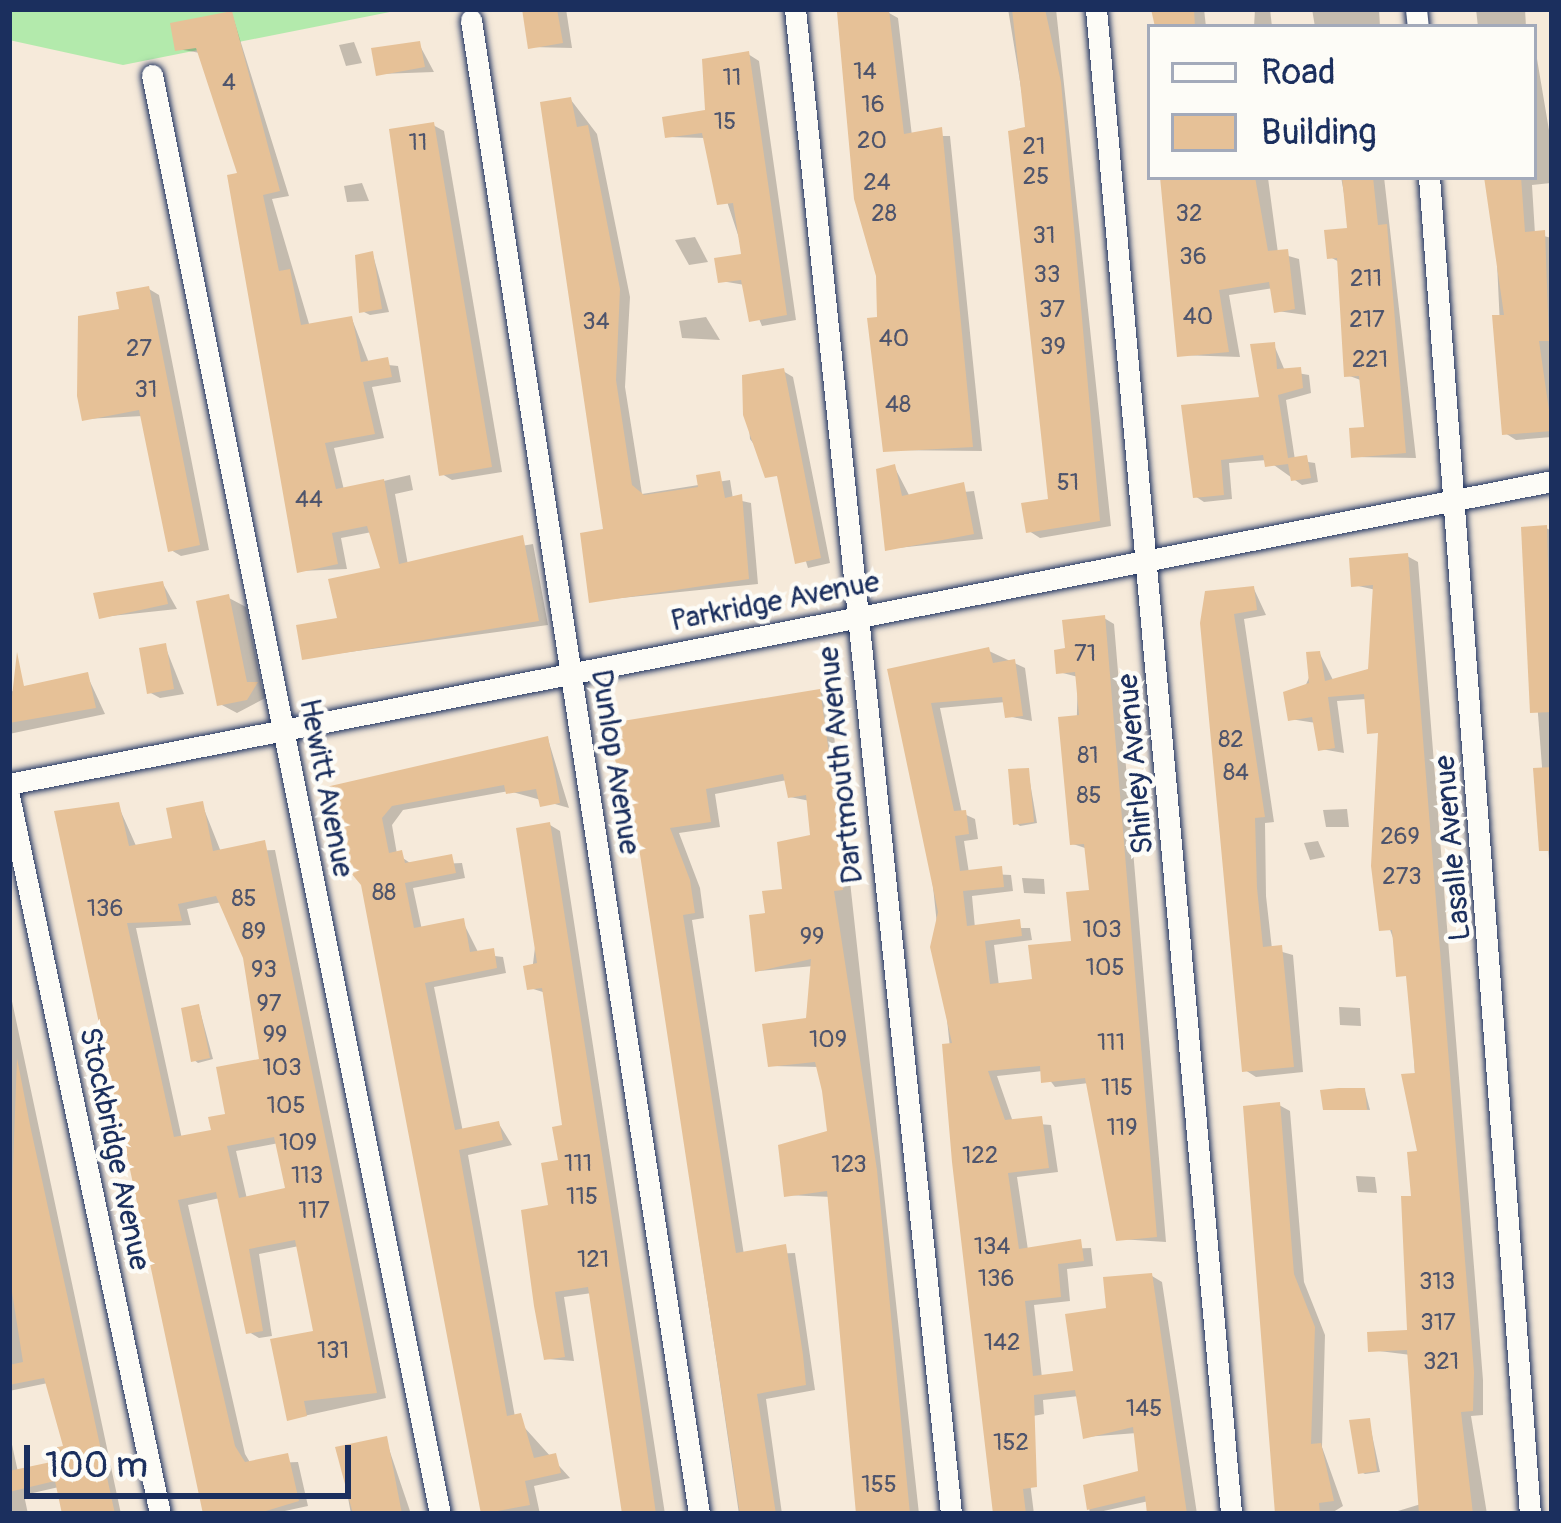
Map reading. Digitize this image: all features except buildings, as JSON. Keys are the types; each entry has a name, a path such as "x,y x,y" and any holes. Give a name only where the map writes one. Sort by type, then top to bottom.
{"street":[{"name":"Dartmouth Avenue","path":"795,9 951,1514"},
{"name":"Shirley Avenue","path":"1096,9 1231,1514"},
{"name":"Dunlop Avenue","path":"471,20 699,1514"},
{"name":"Hewitt Avenue","path":"152,75 440,1514"},
{"name":"Lasalle Avenue","path":"1429,180 1530,1514"},
{"name":"Parkridge Avenue","path":"9,784 1552,482"},
{"name":"Stockbridge Avenue","path":"9,796 160,1514"}],"green space":[{"path":"9,9 405,9 123,65 9,40"}]}
